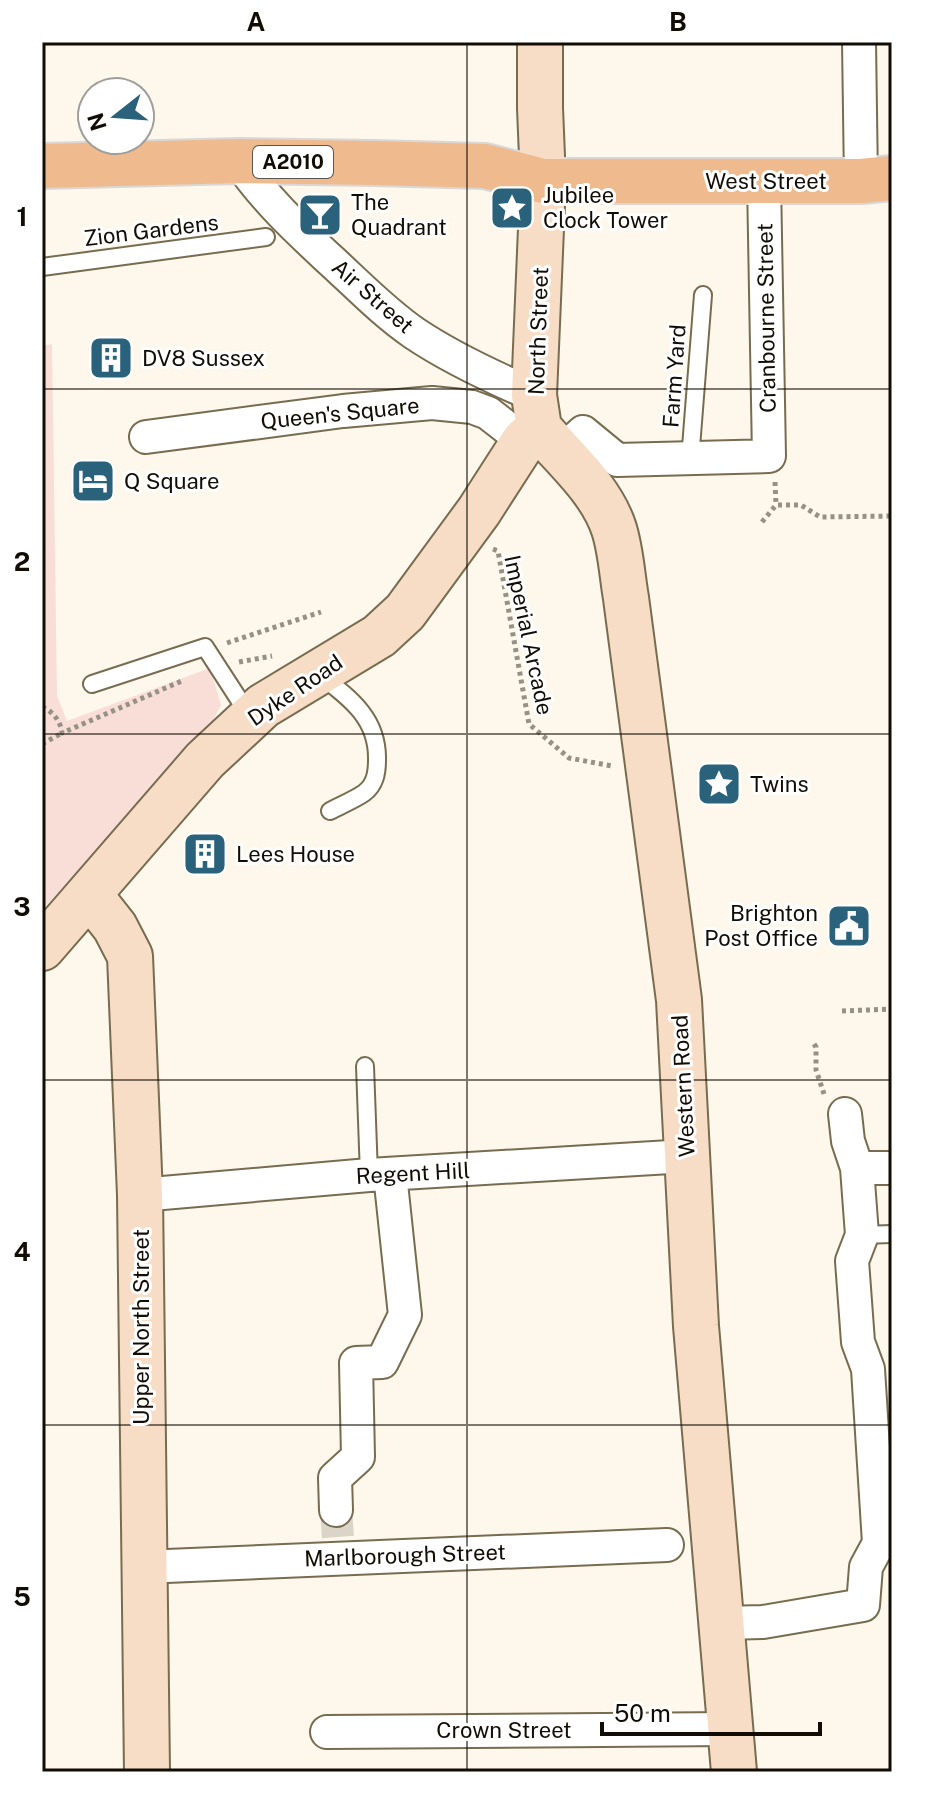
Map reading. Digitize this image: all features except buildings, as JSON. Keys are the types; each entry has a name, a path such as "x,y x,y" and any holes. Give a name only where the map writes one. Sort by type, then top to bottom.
{"main road":[{"name":"A2010","path":"42,166 239,161 485,166 543,181"},
{"name":"West Street","path":"543,181 877,180"}],"street":[{"name":"North Street","path":"539,429 543,181 540,42"},
{"path":"859,42 877,180"},
{"name":"Air Street","path":"239,161 252,181 295,227 390,314 437,348 476,369 539,429"},
{"name":"Cranbourne Street","path":"764,181 772,470"},
{"name":"Queen's Square","path":"146,437 343,411 432,403 472,407 539,429"},
{"path":"539,429 583,432 617,460 690,460 772,470"},
{"name":"Dyke Road","path":"42,948 205,760 263,706 379,636 405,612 539,429"},
{"name":"Western Road","path":"539,429 597,496 614,529 626,598 679,1000 696,1326 734,1772"},
{"name":"Upper North Street","path":"89,894 115,927 130,956 140,1195 147,1772"},
{"path":"722,1623 763,1622 863,1605 866,1567 885,1542 880,1368 858,1342 852,1261 877,1234 848,1141 845,1114"},
{"name":"Regent Hill","path":"140,1195 379,1175 687,1156"},
{"path":"857,1168 892,1168"},
{"path":"338,1535 335,1478 358,1457 356,1363 382,1362 405,1315 379,1175"},
{"name":"Marlborough Street","path":"143,1567 338,1535 667,1545"},
{"name":"Crown Street","path":"327,1732 730,1729"}],"lane":[{"name":"Zion Gardens","path":"42,267 266,237"},
{"name":"Farm Yard","path":"690,460 703,295"},
{"path":"92,684 205,647 251,718"},
{"path":"316,672 357,705 368,718 378,747 377,775 366,792 330,811"},
{"path":"365,1066 379,1175"}],"path":[{"path":"762,522 776,505 772,470"},
{"path":"776,505 801,505 820,517 892,516"},
{"name":"Imperial Arcade","path":"463,534 498,551 529,724 569,758 650,774"},
{"path":"215,647 321,612"},
{"path":"42,744 62,733"},
{"path":"842,1011 892,1009"},
{"path":"814,1044 820,1088 828,1100 845,1114"}],"shaded area":[{"path":"52,344 57,696 67,721 210,668 221,705 213,720 42,910 42,346"}],"tunnel":[{"path":"336,1510 338,1537"}],"place":[{"name":"Jubilee Clock Tower","path":"512,208"},
{"name":"The Quadrant","path":"320,215"},
{"name":"DV8 Sussex","path":"111,358"},
{"name":"Q Square","path":"93,481"},
{"name":"Twins","path":"719,784"},
{"name":"Lees House","path":"205,854"},
{"name":"Brighton Post Office","path":"849,926"}]}
